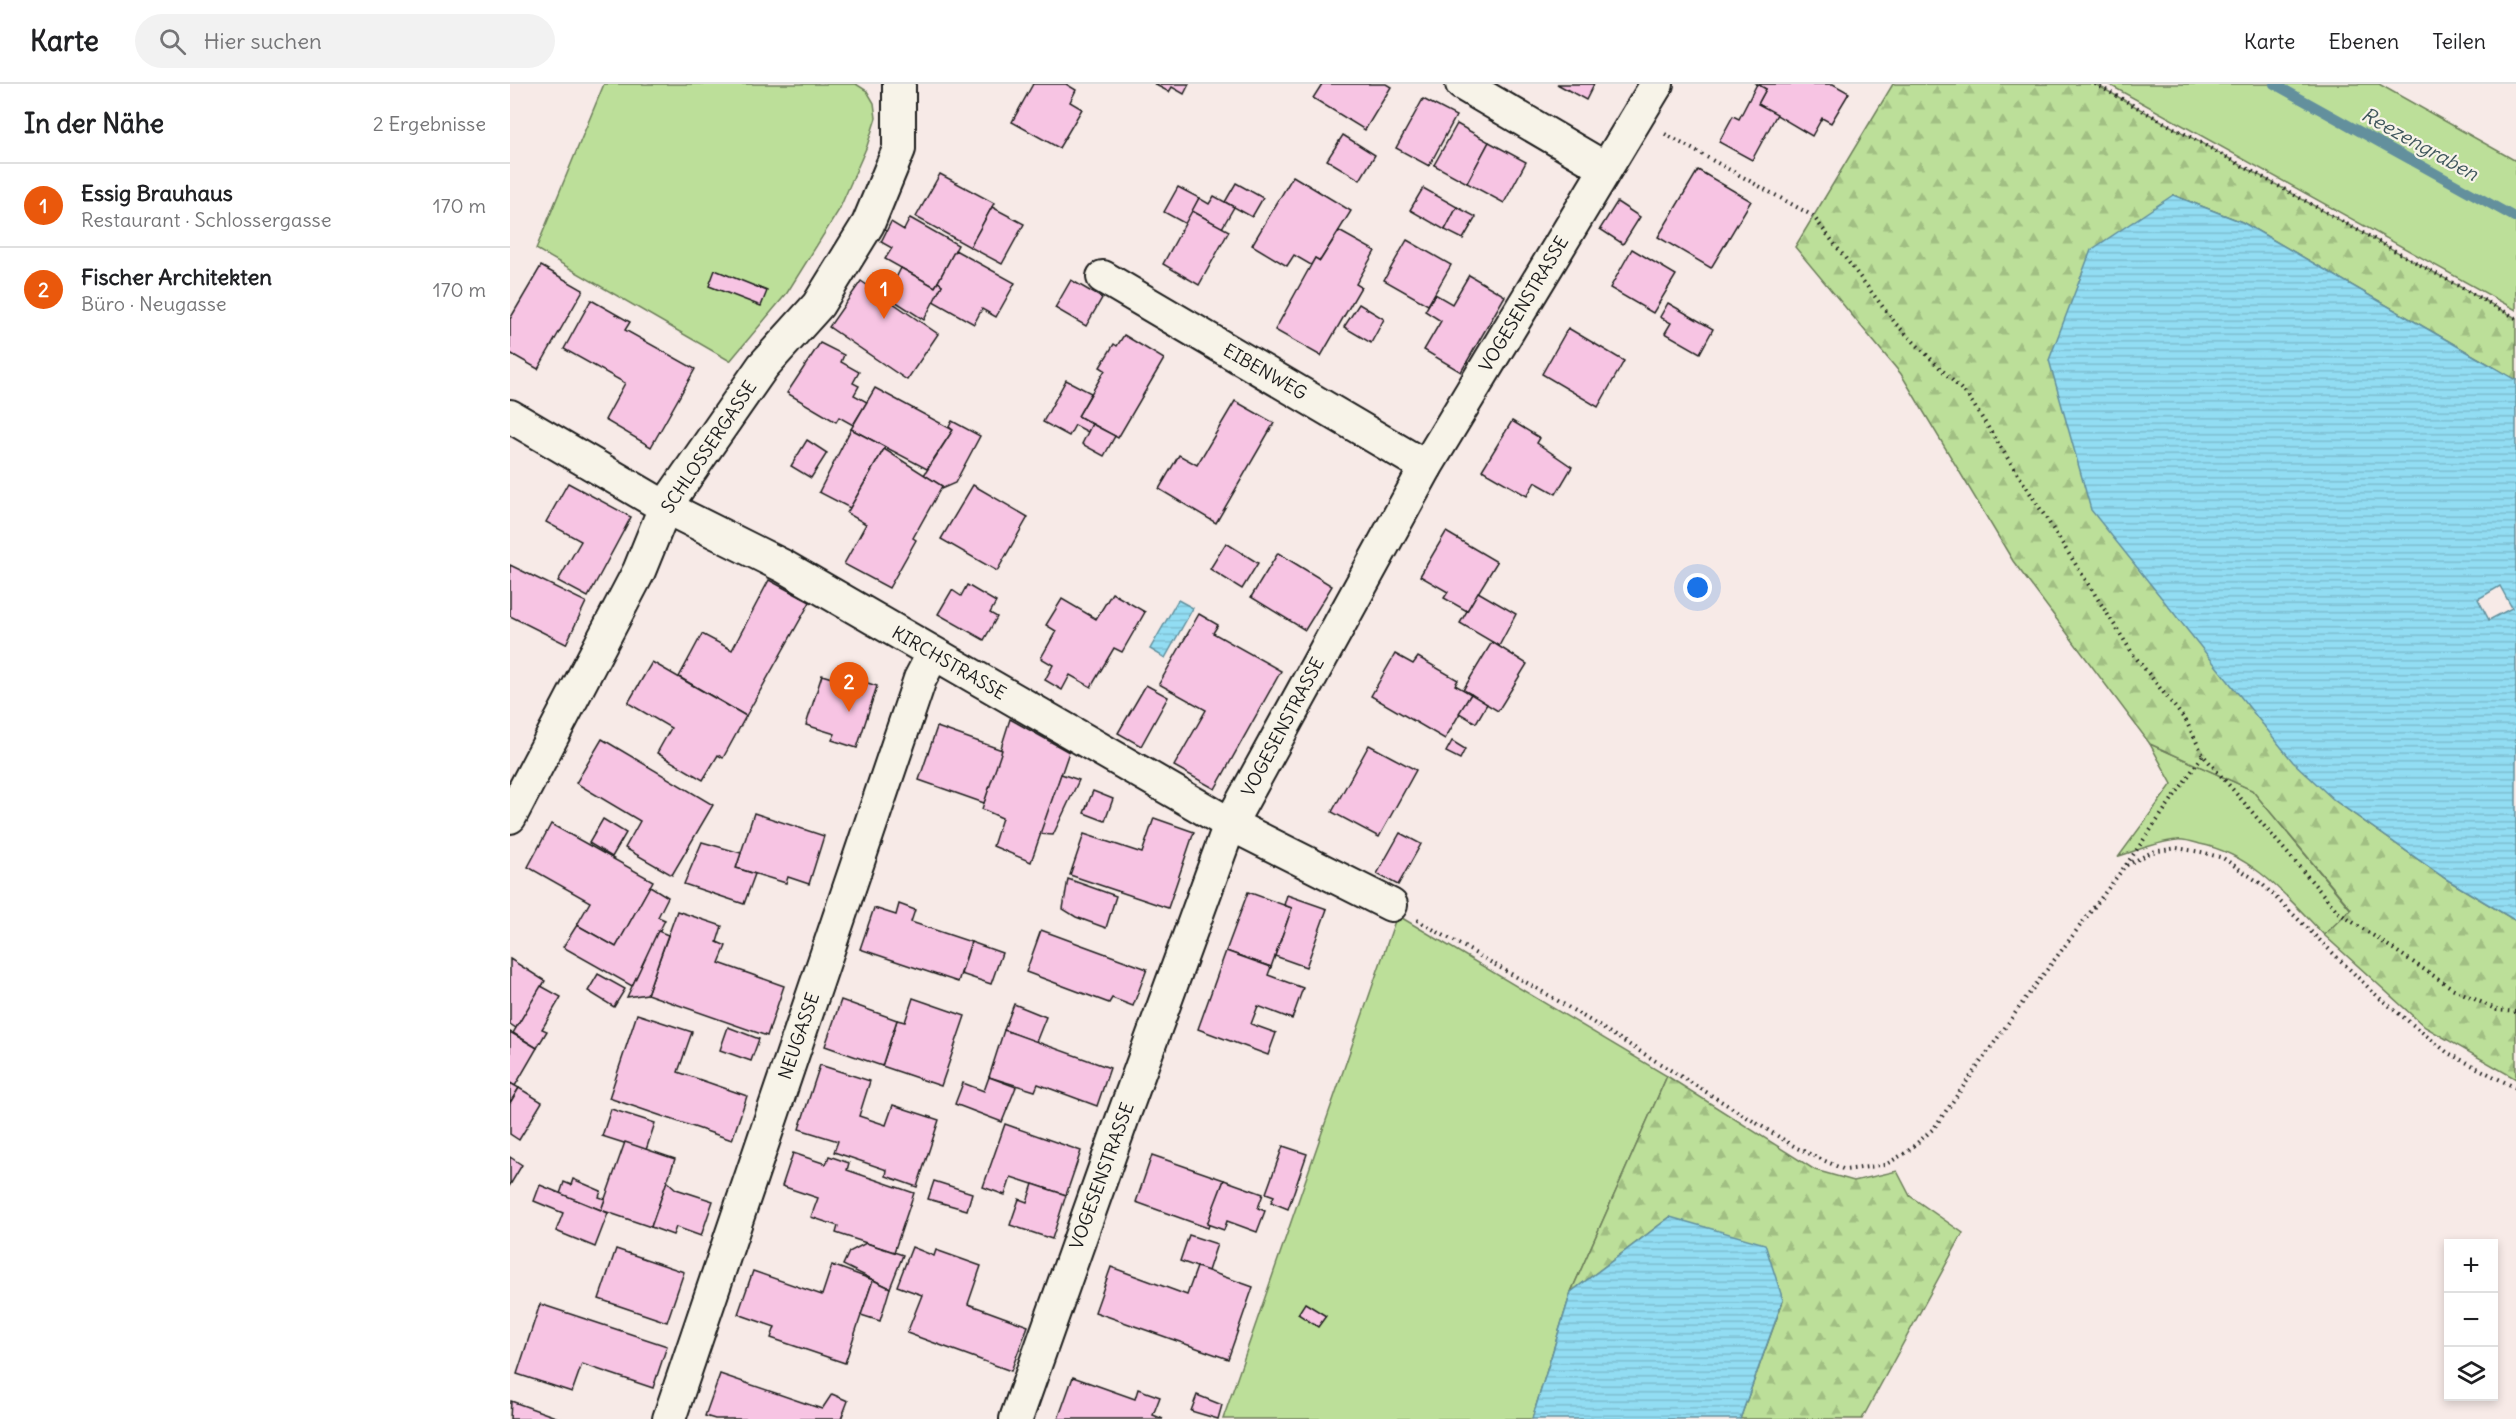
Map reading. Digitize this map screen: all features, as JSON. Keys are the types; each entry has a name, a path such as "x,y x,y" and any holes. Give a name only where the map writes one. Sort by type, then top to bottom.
{"street":[{"name":"SCHLOSSERGASSE","path":"510,817 639,572 665,507 763,366 818,306 868,224 899,149 899,84"},
{"path":"1462,84 1605,168"},
{"name":"VOGESENSTRASSE","path":"1016,1419 1126,1106 1230,824 1426,468 1657,84"},
{"name":"EIBENWEG","path":"1103,278 1426,468"},
{"name":"KIRCHSTRASSE","path":"510,416 665,507 783,566 1230,824 1391,906"},
{"name":"NEUGASSE","path":"669,1419 920,679 933,654"}],"path":[{"path":"2094,84 2516,318"},
{"path":"1638,114 1663,133 1814,216 1896,324 1968,396 2133,654 2186,721 2203,755 2338,913 2452,988 2497,1010 2516,1012"},
{"path":"1391,906 1555,999 1797,1148 1845,1170 1885,1165 1907,1152 1934,1128 2203,755"},
{"path":"2125,866 2152,852 2177,848 2223,858 2263,885 2377,996 2439,1046 2448,1053 2516,1088"}],"green space":[{"path":"604,84 856,84 867,91 874,103 876,118 867,146 839,210 787,293 730,361 536,249"},
{"path":"1893,84 2095,84 2516,318 2516,380 2242,222 2173,195 2334,800 2446,879 2516,921 2516,1079 2425,1027 2324,935 2351,909 2252,790 2150,744 2013,561 1901,374 1795,247"},
{"path":"2108,84 2379,84 2516,161 2516,310"},
{"path":"2150,744 2252,790 2351,910 2324,935 2269,880 2237,858 2219,850 2180,840 2162,842 2119,856 2172,784"},
{"path":"1397,915 1667,1076 1571,1292 1532,1419 1223,1419"},
{"path":"1667,1076 1815,1170 1854,1181 1897,1171 1910,1196 1963,1233 1862,1419 1740,1419 1783,1301 1670,1217 1571,1292"}],"water":[{"path":"2173,195 2242,222 2516,380 2516,921 2446,879 2334,800 2293,762 2091,510 2049,360 2091,250","holes":["2500,586 2512,608 2489,620 2478,599"]},
{"path":"1178,600 1193,608 1165,658 1150,649"},
{"path":"1670,1217 1765,1244 1783,1300 1740,1419 1532,1419 1571,1292"}],"building":[{"path":"1033,84 1066,84 1076,90 1070,102 1082,109 1059,148 1012,122"},
{"path":"1154,84 1189,84 1184,94 1172,87 1169,92"},
{"path":"1322,84 1386,84 1391,87 1365,130 1313,98"},
{"path":"1557,84 1594,84 1586,100"},
{"path":"1757,84 1833,84 1849,93 1831,123 1822,118 1812,136 1758,104 1766,89"},
{"path":"1757,84 1766,89 1758,104 1777,114 1752,160 1719,142 1733,116 1739,119"},
{"path":"1423,99 1456,116 1429,166 1396,148"},
{"path":"1457,124 1489,142 1467,183 1434,165"},
{"path":"1343,135 1375,155 1360,180 1327,160"},
{"path":"1489,142 1526,162 1504,203 1467,183"},
{"path":"1698,170 1751,201 1711,268 1658,237"},
{"path":"940,174 994,203 970,247 916,217"},
{"path":"1293,176 1351,211 1320,261 1315,258 1311,265 1294,255 1287,266 1252,245"},
{"path":"1236,183 1263,198 1252,217 1225,202"},
{"path":"1178,187 1199,198 1186,224 1164,212"},
{"path":"1423,188 1457,207 1445,230 1410,210"},
{"path":"1214,196 1234,207 1222,228 1192,211 1199,198 1209,204"},
{"path":"1617,202 1640,217 1623,244 1600,229"},
{"path":"992,207 1024,224 1002,264 970,247"},
{"path":"1457,207 1476,217 1463,239 1445,230"},
{"path":"1192,211 1229,231 1199,285 1163,264"},
{"path":"910,218 958,245 935,287 885,259 892,248 881,242 891,222 904,230"},
{"path":"1339,231 1375,251 1356,284 1361,287 1321,356 1275,330 1315,258 1320,261"},
{"path":"1407,240 1451,265 1428,305 1384,280"},
{"path":"1632,249 1676,275 1653,313 1610,288"},
{"path":"955,250 1015,283 996,317 982,309 974,324 933,301 942,285 938,282"},
{"path":"541,266 583,290 538,369 510,353 510,319"},
{"path":"901,268 935,287 938,282 942,285 924,320 887,296"},
{"path":"715,270 767,291 761,306 709,286"},
{"path":"1469,275 1505,296 1461,372 1424,350 1441,321 1425,311 1435,294 1452,304"},
{"path":"1071,280 1102,298 1086,326 1055,308"},
{"path":"861,281 938,334 907,380 829,327"},
{"path":"591,300 630,322 625,330 695,369 651,447 605,420 625,383 564,349"},
{"path":"1668,303 1713,329 1700,353 1665,333 1671,323 1660,317"},
{"path":"1359,304 1384,319 1371,343 1344,327"},
{"path":"1568,328 1624,361 1598,407 1542,374"},
{"path":"1124,335 1164,359 1118,438 1078,416 1105,370 1100,367 1114,344 1117,346"},
{"path":"820,343 844,355 841,362 859,372 853,383 859,386 854,395 867,402 853,425 839,417 836,422 787,393"},
{"path":"1066,380 1091,393 1078,416 1092,424 1088,432 1075,425 1069,436 1043,422"},
{"path":"875,388 953,430 927,469 851,429"},
{"path":"1235,401 1274,423 1216,523 1159,489 1179,455 1197,465"},
{"path":"952,421 980,436 955,483 939,490 942,486 924,475 953,430 949,427"},
{"path":"1512,421 1540,438 1537,443 1572,467 1556,494 1535,482 1527,496 1482,470"},
{"path":"1092,424 1115,436 1104,456 1082,444"},
{"path":"851,429 885,447 850,508 819,492"},
{"path":"807,440 827,453 811,478 791,466"},
{"path":"884,449 942,486 913,538 916,540 889,588 844,564 866,524 847,513"},
{"path":"568,483 631,517 588,597 558,581 581,541 546,522"},
{"path":"973,485 1028,517 997,571 941,539"},
{"path":"1446,532 1497,562 1467,611 1444,598 1448,592 1420,576"},
{"path":"1226,543 1258,563 1242,589 1210,569"},
{"path":"1278,553 1332,586 1305,630 1251,597"},
{"path":"510,565 586,602 566,644 510,616"},
{"path":"769,580 810,602 746,716 679,677 702,634 732,650"},
{"path":"967,585 996,602 990,613 997,617 984,640 938,614 952,590 961,596"},
{"path":"1478,592 1516,614 1499,646 1460,623"},
{"path":"1112,593 1145,612 1122,652 1114,648 1091,687 1070,675 1062,690 1045,680 1053,665 1041,658 1056,631 1046,625 1062,599 1096,619"},
{"path":"1199,614 1218,625 1213,633 1281,671 1215,789 1174,766 1206,710 1159,684"},
{"path":"1492,642 1527,664 1498,711 1463,690"},
{"path":"1395,654 1413,664 1418,657 1458,680 1455,685 1471,694 1445,739 1371,696"},
{"path":"652,662 746,716 723,758 718,755 703,780 657,753 671,728 628,703"},
{"path":"822,675 851,684 852,678 877,686 857,748 832,740 835,734 806,725"},
{"path":"1146,685 1168,697 1141,746 1118,733"},
{"path":"1471,694 1487,704 1476,723 1459,713"},
{"path":"1010,719 1069,752 1031,862 993,846 1002,818 982,809"},
{"path":"937,727 1002,750 984,803 919,780"},
{"path":"602,739 713,805 672,875 625,848 640,821 576,783"},
{"path":"1452,741 1465,749 1460,759 1446,752"},
{"path":"1369,745 1416,770 1379,837 1332,812"},
{"path":"1061,774 1079,780 1053,835 1040,834"},
{"path":"1093,791 1113,799 1105,821 1084,813"},
{"path":"754,813 824,836 809,884 788,877 786,883 736,868"},
{"path":"1154,818 1194,832 1168,908 1070,875 1084,834 1142,853"},
{"path":"603,819 626,833 612,857 589,843"},
{"path":"551,824 653,881 616,947 577,925 590,902 528,867"},
{"path":"1400,833 1421,844 1398,885 1377,874"},
{"path":"702,842 741,853 736,868 755,874 744,904 684,884"},
{"path":"1068,879 1116,896 1106,928 1076,917 1063,909"},
{"path":"650,886 668,897 658,917 665,920 632,986 563,947 577,925 616,947"},
{"path":"1248,892 1292,908 1271,967 1226,951"},
{"path":"1287,895 1327,909 1306,967 1275,956 1292,908 1284,905"},
{"path":"899,904 915,910 911,922 971,942 958,982 860,949 874,908 896,915"},
{"path":"677,911 722,926 717,942 726,946 719,963 784,986 767,1036 647,994"},
{"path":"1041,930 1147,969 1133,1006 1112,998 1109,1003 1026,972"},
{"path":"658,931 668,935 647,994 627,997"},
{"path":"971,942 1002,953 991,984 961,974"},
{"path":"1226,951 1271,967 1268,975 1303,988 1292,1019 1258,1006 1251,1024 1276,1033 1268,1055 1198,1029"},
{"path":"510,959 545,981 516,1028 510,1024"},
{"path":"598,974 625,989 614,1007 588,991"},
{"path":"541,986 561,997 542,1029 547,1031 537,1048 513,1033"},
{"path":"913,998 965,1016 941,1086 882,1066 897,1020 905,1022"},
{"path":"841,1000 897,1020 882,1066 825,1046"},
{"path":"1014,1004 1046,1017 1036,1042 1004,1030"},
{"path":"637,1014 692,1032 678,1072 747,1096 732,1140 609,1098"},
{"path":"728,1027 759,1039 751,1061 720,1050"},
{"path":"1004,1030 1110,1068 1097,1106 1038,1084 1035,1091 989,1077"},
{"path":"510,1032 537,1048 515,1086 510,1083"},
{"path":"820,1065 870,1081 859,1116 886,1125 893,1105 939,1120 917,1187 886,1176 887,1170 834,1152 838,1141 799,1129"},
{"path":"989,1077 1016,1087 1002,1122 955,1104 963,1083 984,1091"},
{"path":"510,1083 519,1088 510,1103"},
{"path":"519,1088 542,1102 519,1140 510,1134 510,1103"},
{"path":"611,1109 655,1123 646,1150 602,1136"},
{"path":"1005,1124 1081,1151 1066,1195 1011,1177 1005,1195 983,1187"},
{"path":"625,1142 675,1159 651,1227 601,1210"},
{"path":"1283,1146 1307,1154 1288,1209 1271,1202 1274,1196 1266,1193"},
{"path":"793,1153 826,1164 829,1156 849,1163 847,1170 914,1193 894,1252 836,1233 838,1226 811,1217 818,1198 782,1186"},
{"path":"1152,1155 1224,1180 1208,1228 1136,1202"},
{"path":"510,1157 522,1165 510,1185"},
{"path":"573,1179 601,1191 599,1197 605,1199 601,1210 560,1194 564,1182 571,1185"},
{"path":"1224,1180 1263,1194 1258,1208 1265,1211 1257,1232 1227,1221 1224,1230 1207,1224"},
{"path":"667,1181 676,1189 713,1201 701,1236 676,1227 673,1235 651,1227"},
{"path":"934,1181 972,1193 967,1210 928,1199"},
{"path":"1033,1184 1066,1195 1052,1239 1010,1225 1019,1199 1027,1202"},
{"path":"540,1185 608,1213 595,1247 556,1231 563,1213 534,1201"},
{"path":"1189,1235 1217,1244 1208,1271 1180,1261"},
{"path":"866,1243 903,1255 890,1288 843,1265 849,1252"},
{"path":"912,1247 934,1256 936,1250 981,1266 968,1304 1028,1326 1011,1371 907,1333 922,1295 897,1286"},
{"path":"616,1249 684,1272 667,1322 599,1299"},
{"path":"832,1265 873,1280 845,1363 771,1338 775,1327 738,1314 753,1271 822,1295"},
{"path":"1111,1267 1187,1295 1197,1267 1253,1287 1228,1359 1095,1312"},
{"path":"873,1280 890,1288 880,1321 861,1315"},
{"path":"1305,1303 1326,1316 1318,1327 1298,1314"},
{"path":"540,1304 667,1346 653,1388 582,1364 572,1392 517,1374"},
{"path":"720,1374 822,1409 832,1394 848,1401 841,1419 715,1419 705,1416"},
{"path":"1073,1377 1135,1399 1138,1389 1160,1397 1153,1415 1163,1419 1058,1419"},
{"path":"1197,1395 1222,1405 1218,1419 1191,1411"},
{"path":"511,1401 561,1419 510,1419"}],"waterway":[{"name":"Reezengraben","path":"2274,84 2516,218"}],"place":[{"name":"Essig Brauhaus","path":"884,319"},
{"name":"Fischer Architekten","path":"849,712"}]}
